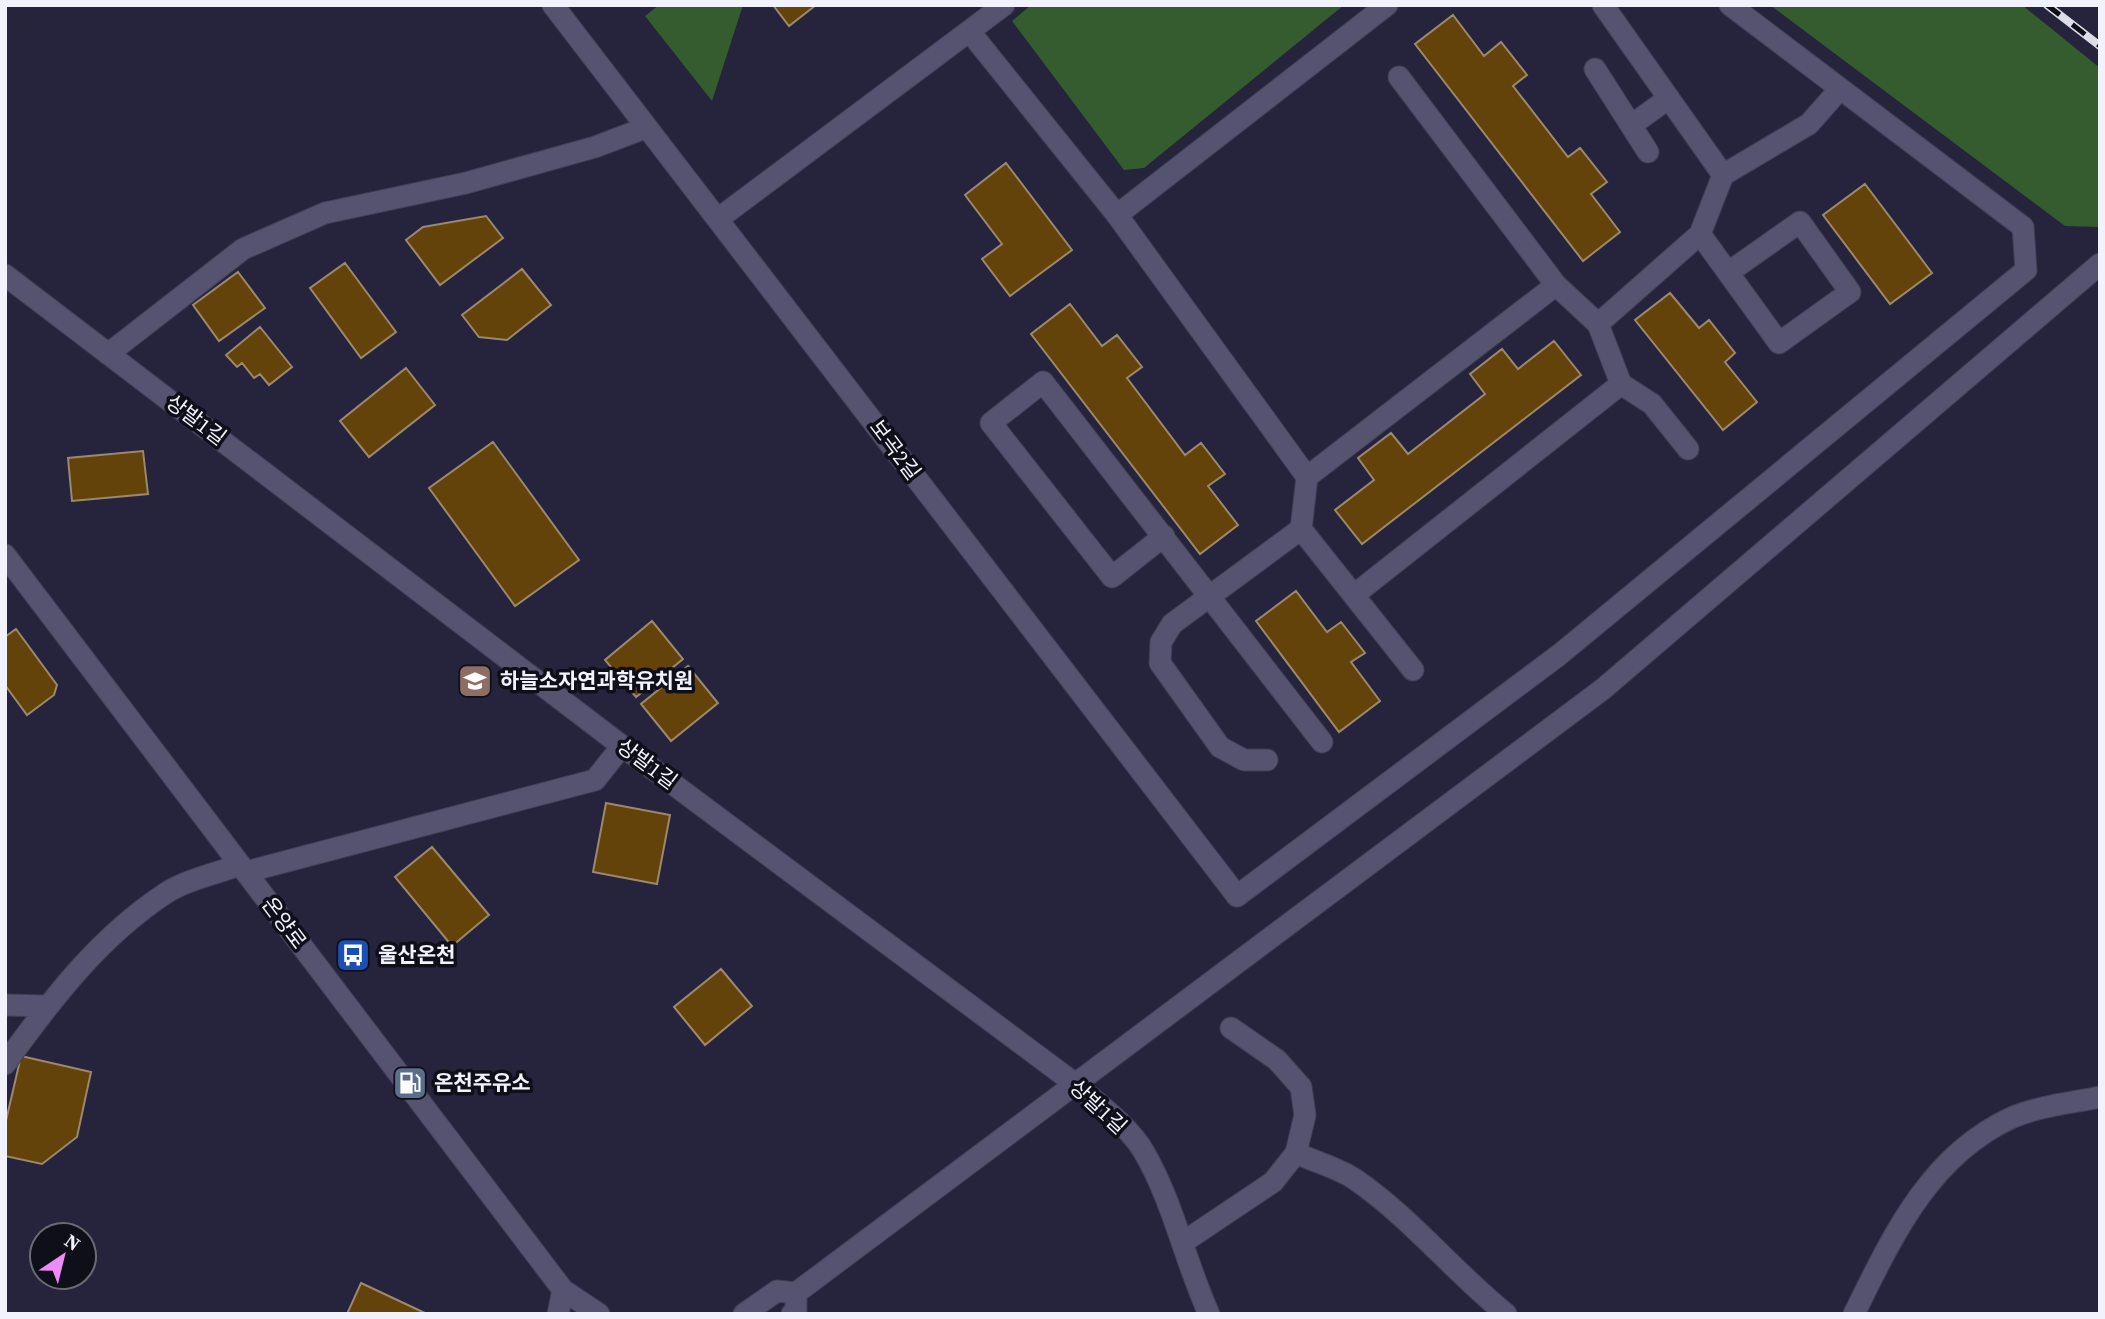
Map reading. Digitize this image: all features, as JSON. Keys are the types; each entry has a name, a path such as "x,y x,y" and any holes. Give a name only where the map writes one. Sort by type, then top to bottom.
{"street":[{"name":"보곡2길","path":"553,5 1237,896 1559,654 2026,270 2023,227 1839,90"},
{"path":"719,219 1004,5"},
{"path":"1117,215 1387,5"},
{"path":"1603,5 1723,175"},
{"path":"1598,324 1700,234 1723,175 1809,124 1839,90 1730,5"},
{"path":"970,32 1117,215 1307,477 1301,529 1413,670"},
{"path":"1595,69 1633,124 1648,152"},
{"path":"1399,77 1556,285 1598,324 1621,384 1652,404 1688,449"},
{"path":"1633,124 1669,98"},
{"path":"108,354 243,249 325,213 466,183 595,147 645,128"},
{"path":"1700,234 1779,343 1850,292 1800,222 1729,272"},
{"path":"744,1314 777,1291 794,1304 1074,1083 1603,689 2100,264"},
{"name":"상발1길","path":"5,275 622,746 1074,1083 1111,1115 1143,1150 1165,1195 1209,1314"},
{"path":"1307,477 1556,285"},
{"path":"1164,536 1112,577 991,423 1043,382 1164,536 1322,742"},
{"path":"1354,595 1621,384"},
{"path":"1267,760 1244,760 1220,747 1160,663 1161,642 1172,624 1301,529"},
{"name":"온양로","path":"5,555 563,1290"},
{"path":"5,1064 47,1006 95,950 167,892 243,868 594,780 622,746"},
{"path":"5,1005 47,1006"},
{"path":"1182,1243 1273,1182 1296,1153 1305,1115 1301,1087 1277,1060 1231,1028"},
{"path":"1854,1314 1908,1211 1935,1173 1969,1142 2012,1117 2100,1097"},
{"path":"1296,1153 1354,1179 1403,1219 1464,1280 1506,1314"},
{"path":"558,1314 563,1290"},
{"path":"563,1290 571,1314"},
{"path":"563,1290 599,1314"}],"green space":[{"path":"659,5 743,5 712,101 645,16"},
{"path":"1031,5 1344,5 1144,168 1124,170 1012,21"},
{"path":"1770,5 2022,5 2100,68 2100,227 2065,226"}],"building":[{"path":"773,5 816,5 789,26"},
{"path":"1453,15 1484,56 1501,42 1527,75 1513,86 1568,157 1580,148 1607,182 1591,194 1620,232 1583,261 1415,44"},
{"path":"1006,163 1072,250 1010,296 982,259 1002,244 965,195"},
{"path":"1865,184 1932,273 1890,304 1823,215"},
{"path":"486,216 503,238 440,285 406,240 423,227"},
{"path":"345,263 396,332 361,358 310,288"},
{"path":"522,269 551,305 507,340 479,337 462,315"},
{"path":"238,272 265,308 219,341 193,305"},
{"path":"1670,293 1699,328 1709,320 1735,353 1725,362 1757,402 1723,430 1635,320"},
{"path":"1070,304 1102,346 1117,335 1142,367 1127,378 1185,455 1201,443 1225,474 1208,486 1238,525 1200,554 1031,334"},
{"path":"260,327 292,367 269,385 260,374 254,378 242,363 237,367 226,355"},
{"path":"1554,341 1581,375 1362,544 1335,510 1374,480 1358,458 1391,433 1408,454 1485,394 1470,374 1502,349 1518,369"},
{"path":"406,368 435,405 369,457 340,421"},
{"path":"493,442 579,560 515,606 429,488"},
{"path":"143,451 148,494 72,501 68,458"},
{"path":"1296,591 1327,632 1341,622 1365,653 1351,662 1380,701 1339,732 1256,621"},
{"path":"652,621 683,659 636,697 605,660"},
{"path":"16,629 57,685 54,695 27,715 5,685 5,637"},
{"path":"688,666 718,703 671,741 641,704"},
{"path":"606,803 670,815 657,884 593,872"},
{"path":"432,847 489,915 452,946 395,877"},
{"path":"721,969 752,1006 705,1045 674,1007"},
{"path":"21,1056 91,1072 77,1137 42,1164 5,1156 5,1125"},
{"path":"361,1283 427,1314 347,1314"}],"railway":[{"path":"2047,5 2100,46"}],"place":[{"name":"하늘소자연과학유치원","path":"475,681"},
{"name":"울산온천","path":"353,955"},
{"name":"온천주유소","path":"410,1083"}]}
